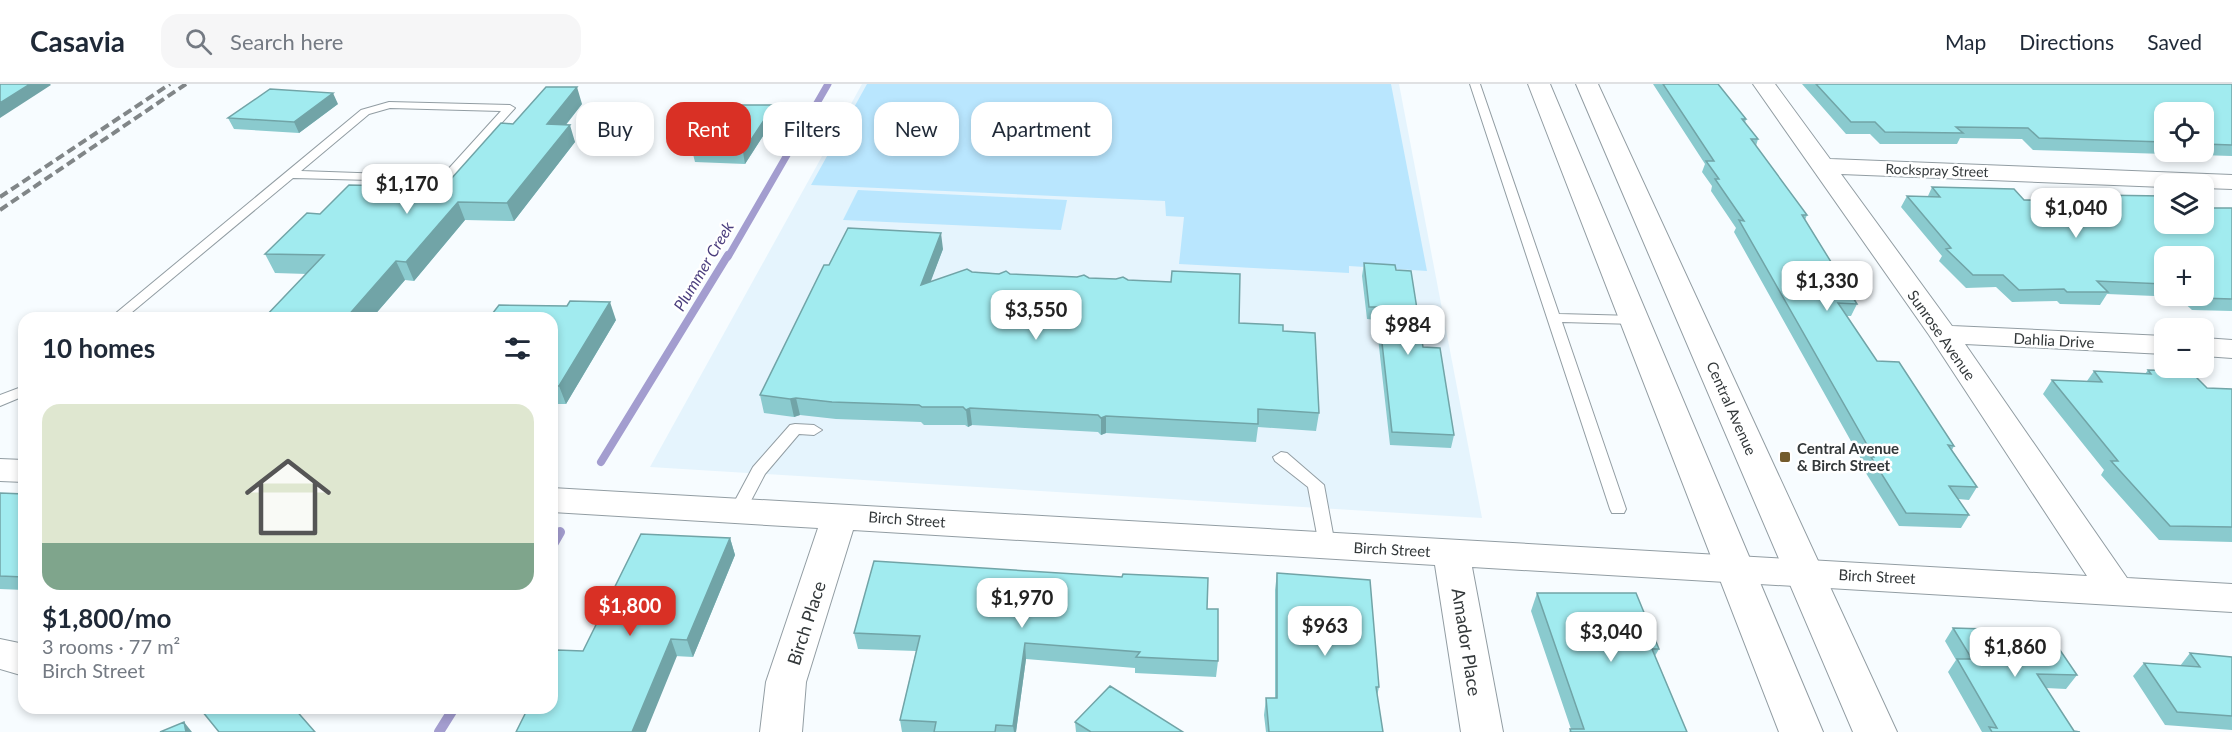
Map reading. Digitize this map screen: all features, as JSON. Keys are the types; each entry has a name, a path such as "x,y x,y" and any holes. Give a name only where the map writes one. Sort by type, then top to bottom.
{"main road":[{"path":"1539,84 1801,732"},
{"name":"Central Avenue","path":"1587,84 1875,732"}],"street":[{"name":"Sunrose Avenue","path":"1764,84 1943,334 2115,589"},
{"name":"Rockspray Street","path":"1821,166 2232,182"},
{"name":"Dahlia Drive","path":"1943,334 2154,345"},
{"path":"2214,348 2232,349"},
{"path":"0,470 18,471"},
{"name":"Birch Street","path":"558,500 2115,589 2232,598"},
{"name":"Birch Place","path":"781,732 786,682 840,515"},
{"name":"Amador Place","path":"1451,552 1482,732"},
{"path":"0,654 18,658"}],"lane":[{"path":"1475,84 1618,509"},
{"path":"124,312 290,174 365,112 389,105 510,108 445,180 290,174"},
{"path":"1554,318 1635,320"},
{"path":"0,401 18,394"},
{"path":"738,510 759,471 795,429 814,430"},
{"path":"1281,457 1316,485 1327,545"}],"shaded area":[{"path":"862,84 1399,84 1482,518 650,467 822,156 862,156 862,102 852,102"},
{"path":"867,84 1391,84 1427,271 1349,266 1349,273 1179,264 1184,217 1166,216 1165,201 811,185 827,156 862,156 862,102 857,102"},
{"path":"858,190 1067,200 1061,230 843,220"}],"building":[{"path":"0,84 30,84 0,103"},
{"path":"1663,84 1718,84 1746,119 1742,119 1758,139 1751,139 1807,215 1802,215 1857,304 1838,303 1877,361 1899,362 1954,446 1948,445 1977,487 1949,486 1969,515 1906,513 1871,457 1874,457 1739,220 1744,221 1715,179 1719,179 1706,161 1714,161"},
{"path":"1816,84 2232,84 2232,145 2214,144 2214,102 2154,102 2154,142 2039,138 2028,128 1956,127 1963,133 1885,132 1875,122 1851,122"},
{"path":"546,87 577,87 547,124 570,125 507,203 458,202 406,262 396,261 351,312 270,312 324,255 265,254 307,213 320,214 349,185 394,186 402,178 451,179 501,123 513,124"},
{"path":"270,89 333,93 294,122 228,118"},
{"path":"751,105 763,105 763,122 751,140"},
{"path":"1932,187 2014,189 2024,200 2104,201 2096,195 2154,196 2154,234 2214,234 2214,208 2232,208 2232,299 2214,298 2214,246 2154,246 2154,284 2097,281 2108,292 2067,292 2064,289 2019,290 2003,275 1973,275 1946,249 1951,248 1907,196 1940,197"},
{"path":"848,228 941,233 921,285 967,269 972,272 999,274 1006,271 1010,274 1077,277 1084,275 1089,278 1123,277 1128,280 1171,282 1172,271 1240,274 1239,323 1283,325 1283,331 1315,333 1319,413 1258,409 1258,424 1106,416 1101,418 1098,415 970,408 966,410 963,407 832,402 760,395 824,265 829,265"},
{"path":"1364,263 1395,265 1396,270 1411,271 1423,347 1440,348 1454,435 1392,432 1378,307 1369,307"},
{"path":"570,301 610,302 558,386 558,312 494,312 499,305 567,306"},
{"path":"2148,370 2154,370 2154,378 2197,378 2207,388 2232,389 2232,527 2170,526 2111,461 2118,461 2052,380 2102,382 2094,371 2151,374"},
{"path":"0,493 18,494 18,577 0,576"},
{"path":"641,534 730,538 687,640 671,639 632,732 516,732 525,714 558,714 558,650 583,651"},
{"path":"874,561 1122,577 1123,574 1208,578 1207,609 1218,609 1218,661 1136,657 1140,652 1025,643 1013,726 996,725 995,732 934,732 936,722 900,720 920,636 854,633"},
{"path":"1277,573 1370,580 1379,687 1376,687 1383,732 1269,732 1266,698 1277,698"},
{"path":"1537,593 1636,593 1659,649 1652,649 1687,732 1571,732 1570,729 1584,729"},
{"path":"1953,628 2047,631 2077,675 2037,674 2074,731 2080,732 1992,732 1989,727 1997,728 1957,659 1972,659"},
{"path":"2190,653 2232,657 2232,716 2177,712 2144,663 2200,667"},
{"path":"1110,686 1183,732 1091,732 1075,722"},
{"path":"204,714 299,714 315,732 219,732"},
{"path":"184,722 186,732 160,732"}],"waterway":[{"name":"Plummer Creek","path":"728,257 828,84"},
{"name":"Plummer Creek","path":"601,462 728,255"},
{"name":"Plummer Creek","path":"558,536 560,532"},
{"name":"Plummer Creek","path":"439,732 450,714"}],"railway":[{"path":"0,197 170,84"},
{"path":"0,210 186,84"}],"place":[{"name":"Central Avenue & Birch Street","path":"1785,457"}]}
